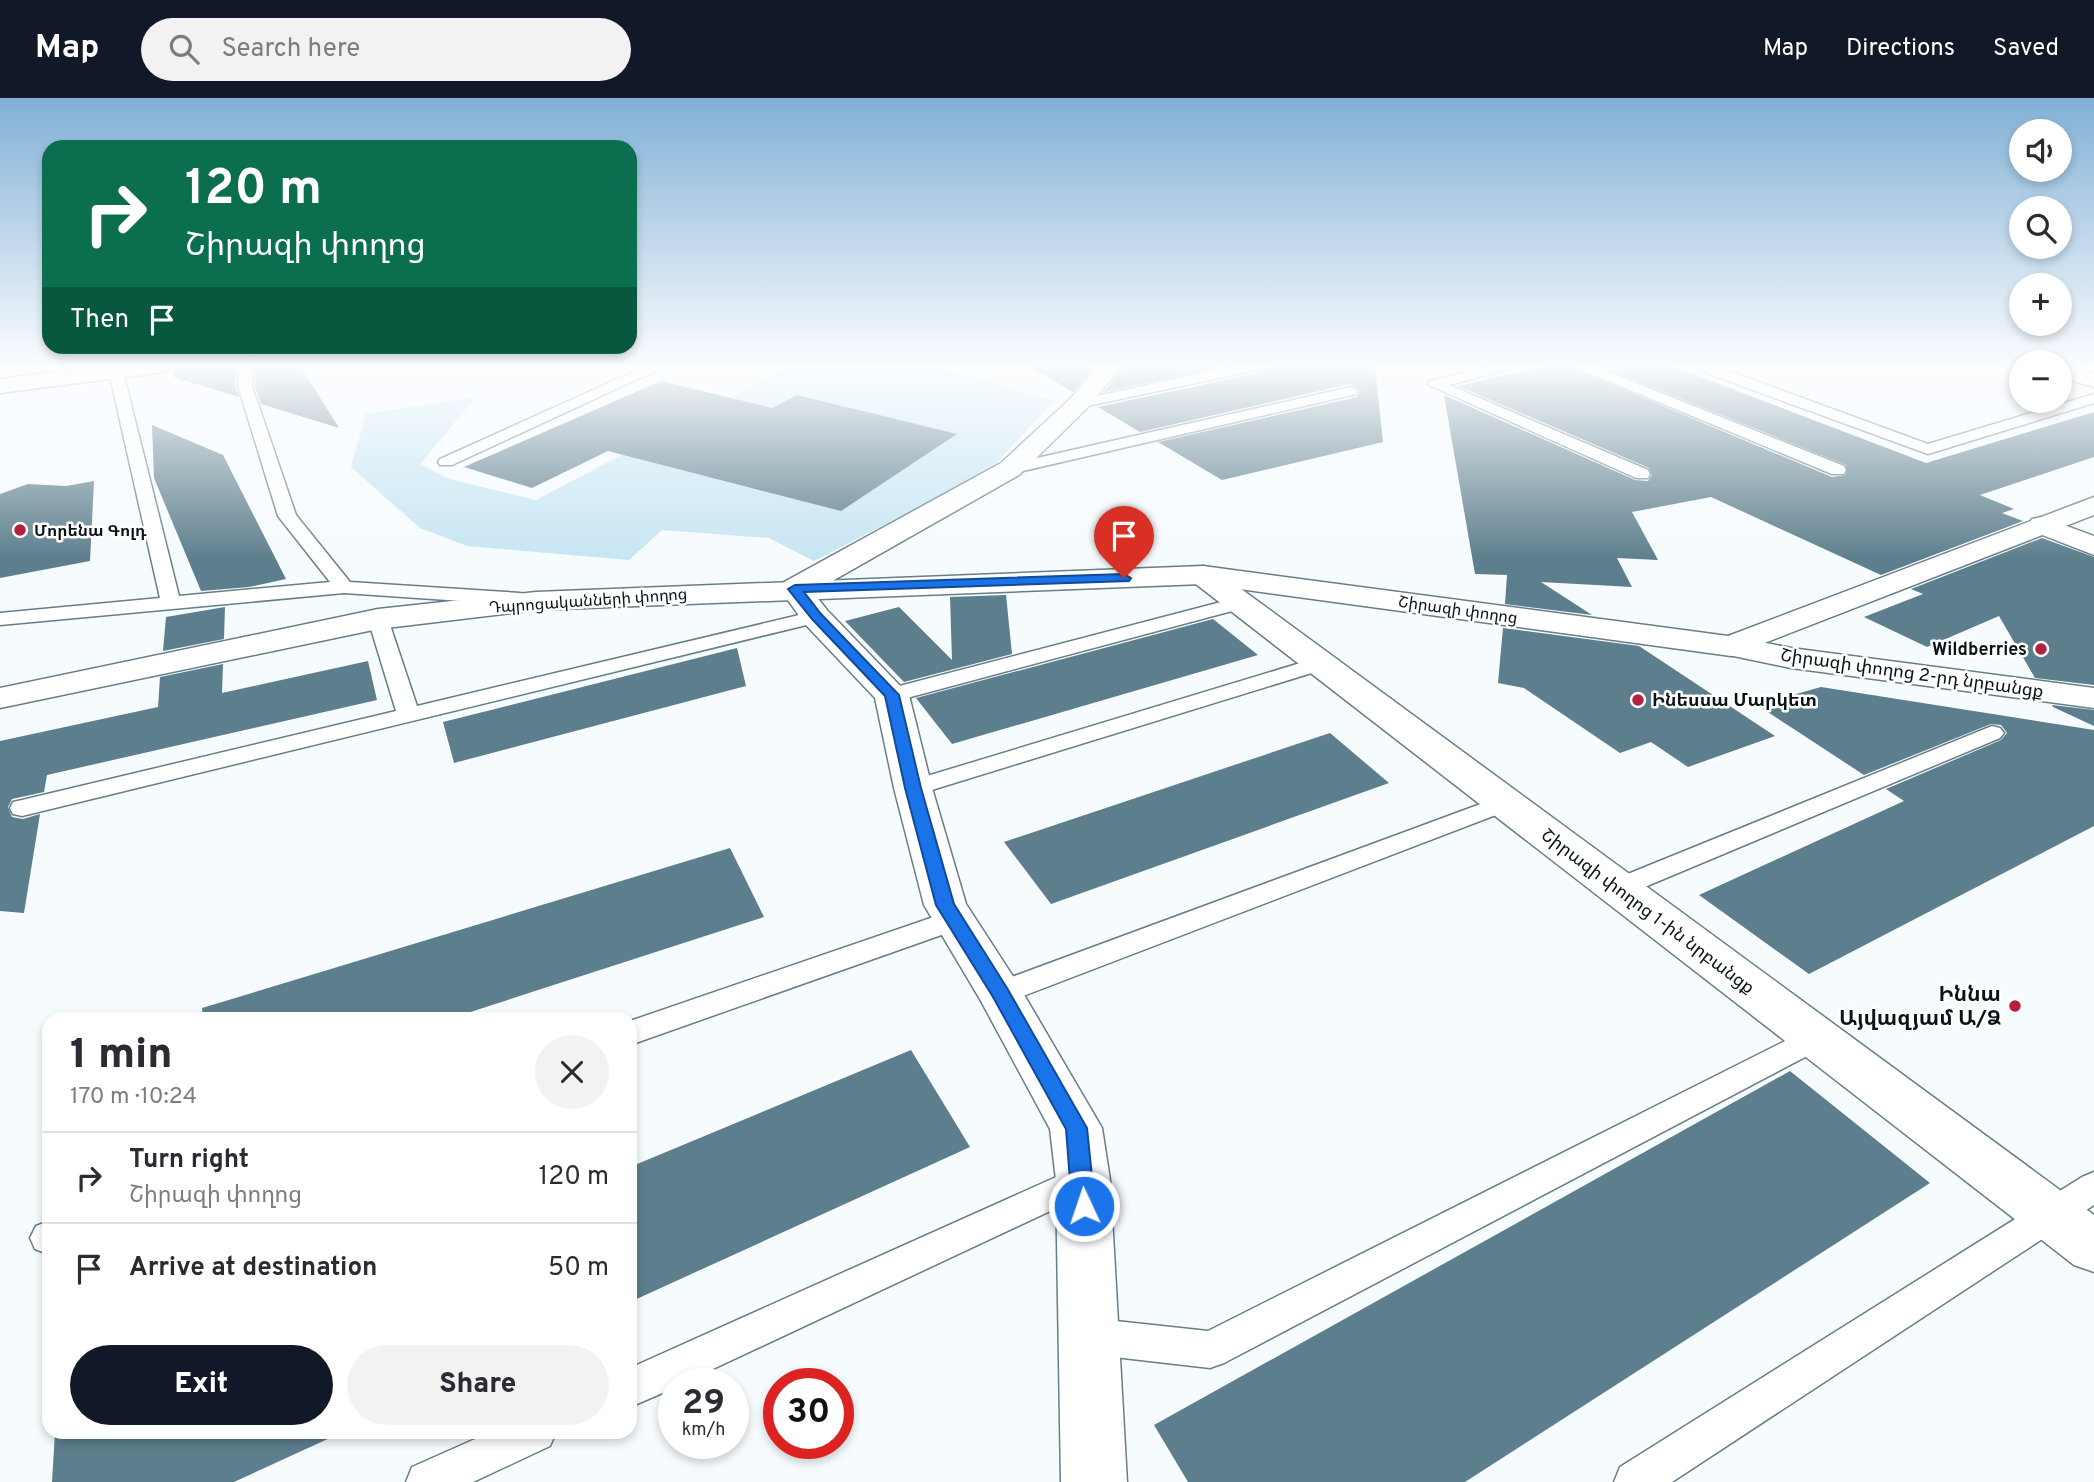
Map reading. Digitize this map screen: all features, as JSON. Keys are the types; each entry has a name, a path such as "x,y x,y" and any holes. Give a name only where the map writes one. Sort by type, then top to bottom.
{"street":[{"name":"Դպրոցականների փողոց","path":"0,698 378,619 536,601 806,603 1010,469 1050,431"},
{"name":"Շիրազի փողոց","path":"806,603 1203,575 1731,646 2094,505"},
{"path":"2042,525 2094,546"},
{"name":"Շիրազի փողոց 1-ին նրբանցք","path":"1203,575 2094,1247"},
{"path":"806,603 892,695 913,788 945,905 1000,993 1076,1128 1083,1180 1094,1482"},
{"name":"Շիրազի փողոց 2-րդ նրբանցք","path":"1731,646 1791,658 2094,698"}],"lane":[{"path":"130,431 171,605"},
{"path":"259,431 287,516 344,587"},
{"path":"446,462 516,431"},
{"path":"1010,469 1178,431"},
{"path":"1542,431 1642,474"},
{"path":"1740,431 1838,470"},
{"path":"1878,431 1928,449 1988,431"},
{"path":"0,619 344,587 536,601"},
{"path":"22,808 409,716 806,603"},
{"path":"892,695 1240,603"},
{"path":"378,619 409,716"},
{"path":"913,788 1320,663"},
{"path":"1618,888 1992,733"},
{"path":"1000,993 1505,803"},
{"path":"637,1032 954,920"},
{"path":"1088,1336 1210,1350 1817,1037"},
{"path":"637,1385 1083,1180"},
{"path":"1635,1482 2094,1187"},
{"path":"427,1482 521,1439"}],"shaded area":[{"path":"361,431 448,431 420,464 449,479 536,500 668,431 1027,431 990,470 814,561 769,538 662,530 629,560 467,546 420,528 351,467"}],"building":[{"path":"152,431 165,431 223,455 286,579 249,587 201,591 154,478"},
{"path":"547,431 943,431 957,434 841,511 608,451 532,488 464,467"},
{"path":"1208,431 1382,431 1383,442 1222,480 1158,442"},
{"path":"1450,431 1524,431 1635,480 1648,481 1652,475 1649,468 1562,431 1721,431 1832,477 1846,475 1846,465 1760,431 1841,431 1926,463 2033,431 2094,431 2094,457 1980,495 2014,509 2002,513 2023,521 1881,575 1711,497 1632,512 1658,560 1617,558 1632,587 1541,582 1592,615 1505,604 1507,575 1475,574"},
{"path":"94,481 90,561 0,578 0,494 28,484 66,486"},
{"path":"2042,538 2094,557 2094,685 2035,678 1999,616 1927,647 1864,617 1923,594 1911,589"},
{"path":"1006,595 1012,654 904,682 845,621 899,607 952,660 950,597"},
{"path":"225,607 224,639 163,651 166,617"},
{"path":"1213,619 1258,655 952,744 916,698"},
{"path":"1503,628 1639,646 1775,736 1688,767 1651,742 1620,753 1524,688 1498,683"},
{"path":"737,648 746,686 454,763 443,722"},
{"path":"368,661 377,700 47,775 44,792 12,799 8,807 12,817 23,819 40,814 24,913 0,911 0,741 158,707 160,677 223,664 222,693"},
{"path":"1821,687 2094,730 2094,826 1809,974 1699,895 1904,801 1886,789 2001,740 2007,733 2001,725 1991,724 1864,775 1757,705"},
{"path":"2052,705 2094,710 2094,726 2053,707"},
{"path":"1330,733 1389,783 1051,904 1004,842"},
{"path":"730,848 764,917 471,1012 202,1012 202,1008"},
{"path":"911,1050 970,1147 637,1299 637,1164"},
{"path":"1790,1071 1930,1183 1465,1482 1188,1482 1154,1425"},
{"path":"55,1439 328,1439 234,1482 52,1482"}],"place":[{"name":"Մորենա Գոլդ","path":"20,530"},
{"name":"Wildberries","path":"2041,649"},
{"name":"Ինեսսա Մարկետ","path":"1638,700"},
{"name":"Իննա Այվազյամ Ա/Ձ","path":"2015,1006"}],"route":[{"path":"1084,1206 1076,1128 1000,993 945,905 913,788 892,695 816,617 795,589 1124,578"}]}
